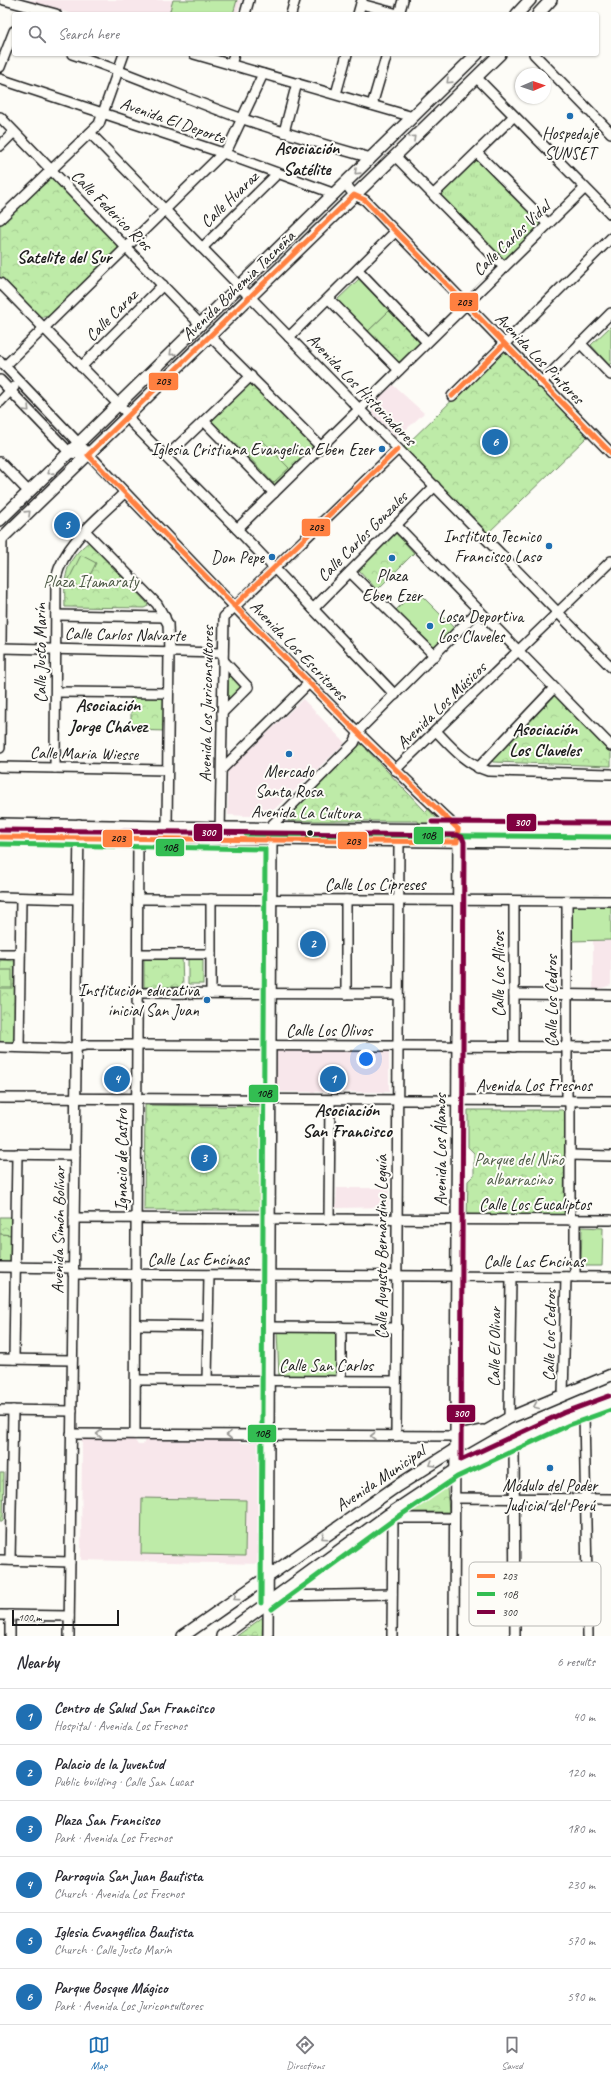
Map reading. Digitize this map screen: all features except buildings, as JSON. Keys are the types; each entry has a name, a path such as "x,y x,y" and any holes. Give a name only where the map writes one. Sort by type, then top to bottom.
{"main road":[{"path":"519,12 530,0"},
{"path":"540,12 550,0"},
{"name":"Avenida Bohemia Tacneña","path":"0,520 475,56"},
{"name":"Avenida Bohemia Tacneña","path":"1,539 498,56"},
{"name":"Avenida Municipal","path":"183,1636 397,1486 454,1450 509,1418 611,1376"},
{"name":"Avenida Municipal","path":"222,1636 454,1471 514,1442 584,1412 611,1403"}],"street":[{"path":"4,0 49,12"},
{"path":"246,12 249,0"},
{"path":"292,12 295,0"},
{"path":"399,12 403,0"},
{"path":"358,12 361,2 392,12"},
{"path":"21,12 24,5"},
{"path":"0,67 12,38"},
{"path":"78,56 117,69 149,83 243,118 371,158"},
{"path":"0,219 99,124 104,113 117,69 123,56"},
{"path":"201,56 413,117"},
{"path":"231,64 233,56"},
{"path":"336,94 346,56"},
{"path":"372,105 386,56"},
{"path":"536,56 611,133"},
{"path":"2,364 43,328 223,154 229,146 243,118 263,74"},
{"path":"476,77 611,214"},
{"name":"Avenida El Deporte","path":"0,79 104,113 335,194"},
{"path":"284,132 297,83"},
{"path":"434,194 514,116"},
{"name":"Calle Federico Rios","path":"0,117 201,325"},
{"path":"0,146 14,132"},
{"name":"Avenida Los Historiadores","path":"90,133 611,667"},
{"path":"477,153 548,224"},
{"path":"395,156 434,194 504,267"},
{"name":"Calle Huaraz","path":"202,248 278,173"},
{"name":"Avenida Los Pintores","path":"345,183 354,195 366,200 541,383 611,453"},
{"name":"Calle Carlos Vidal","path":"237,529 585,188"},
{"path":"289,337 395,232"},
{"path":"452,396 611,238"},
{"path":"358,270 427,342"},
{"path":"0,283 129,415 132,423 274,567 395,694"},
{"name":"Calle Caraz","path":"81,367 163,285"},
{"path":"328,299 399,370"},
{"path":"541,383 611,313"},
{"path":"210,336 321,447"},
{"path":"580,344 611,375"},
{"name":"Avenida Los Escritores","path":"2,364 124,493 359,734 458,829"},
{"path":"166,457 251,376"},
{"path":"0,380 70,453 88,455"},
{"path":"0,402 19,382"},
{"path":"204,421 274,492"},
{"name":"Avenida Los Juriconsultores","path":"220,841 224,617 274,567 398,449"},
{"path":"0,462 29,492"},
{"name":"Calle Carlos Gonzales","path":"313,609 435,486"},
{"name":"Calle Justo Marín","path":"55,768 56,578 59,566 64,554 124,493"},
{"path":"396,525 611,746"},
{"path":"85,531 157,604 165,617 169,633 167,826"},
{"path":"0,748 1,539"},
{"name":"Avenida Los Músicos","path":"395,770 437,732 611,562"},
{"path":"350,572 436,656"},
{"path":"269,828 354,744 361,728 436,656 479,610"},
{"path":"56,615 165,617"},
{"name":"Calle Carlos Nalvarte","path":"1,648 169,651 223,656"},
{"path":"222,712 248,687 223,656"},
{"path":"222,769 309,683"},
{"path":"478,768 554,688"},
{"path":"56,692 168,693"},
{"path":"437,732 455,751 478,768 496,772 611,774"},
{"name":"Calle Maria Wiesse","path":"0,767 167,770"},
{"name":"Avenida La Cultura","path":"0,823 269,828 611,830"},
{"name":"Avenida Simón Bolívar","path":"69,1636 79,824"},
{"name":"Avenida Los Álamos","path":"454,1636 458,829"},
{"name":"Avenida La Cultura","path":"0,838 272,842 611,844"},
{"name":"Ignacio de Castro","path":"135,1434 138,839"},
{"path":"268,1636 272,842"},
{"name":"Calle Augusto Bernardino Leguía","path":"396,1436 399,842"},
{"path":"0,897 78,899"},
{"path":"19,1047 21,898"},
{"name":"Calle Los Cipreses","path":"138,899 611,901"},
{"path":"211,899 211,993"},
{"path":"346,900 346,994"},
{"name":"Calle Los Alisos","path":"514,901 514,1047"},
{"name":"Calle Los Cedros","path":"563,1395 573,1220 566,1047 567,901"},
{"path":"0,954 20,954"},
{"path":"138,954 211,954"},
{"path":"138,993 398,994"},
{"path":"514,994 611,994"},
{"name":"Calle Los Olivos","path":"0,1047 65,1049 77,1047 138,1045 611,1048"},
{"name":"Avenida Los Fresnos","path":"0,1098 611,1102"},
{"path":"329,1219 330,1100"},
{"path":"0,1154 75,1155"},
{"path":"14,1359 17,1154"},
{"path":"570,1155 611,1156"},
{"name":"Calle Los Eucaliptos","path":"74,1218 611,1220"},
{"name":"Calle Las Encinas","path":"0,1267 136,1274 611,1277"},
{"path":"208,1380 209,1275"},
{"name":"Calle El Olivar","path":"509,1418 511,1277"},
{"path":"136,1325 208,1326"},
{"path":"269,1327 397,1328"},
{"path":"341,1327 341,1381"},
{"path":"0,1359 72,1360"},
{"name":"Calle San Carlos","path":"136,1380 396,1381"},
{"path":"0,1410 72,1411"},
{"path":"10,1560 14,1410"},
{"path":"584,1412 587,1562"},
{"path":"71,1434 454,1436 489,1429"},
{"path":"514,1442 515,1562"},
{"path":"454,1498 611,1499"},
{"path":"392,1636 390,1517 454,1518"},
{"path":"0,1560 70,1562"},
{"path":"279,1596 392,1594"},
{"path":"0,1615 69,1616"},
{"path":"10,1616 10,1636"},
{"path":"588,1626 588,1636"}],"shaded area":[{"path":"23,0 241,0 238,12 65,12"},
{"path":"393,385 424,413 397,438 374,415 370,407"},
{"name":"Mercado Santa Rosa","path":"303,699 345,743 266,817 228,815 228,771"},
{"path":"611,940 611,985 593,991 593,941"},
{"path":"276,1050 389,1050 389,1092 276,1092"},
{"path":"337,1188 389,1188 388,1207 336,1208"},
{"path":"82,1439 134,1439 138,1445 143,1445 145,1440 237,1441 244,1443 258,1441 260,1445 261,1564 81,1560"}],"green space":[{"path":"173,0 237,0 234,12 170,12"},
{"path":"478,158 541,223 541,227 506,261 503,260 440,196 439,193 474,159"},
{"path":"48,175 53,175 119,243 118,248 49,316 38,318 0,277 0,221"},
{"path":"361,277 391,309 367,332 337,300"},
{"path":"391,309 422,342 398,365 367,332"},
{"path":"611,326 611,363 609,365 591,345"},
{"path":"504,350 588,436 487,534 403,448"},
{"path":"253,381 316,448 275,487 211,421"},
{"path":"262,440 289,468 273,483 247,455"},
{"path":"395,532 414,553 377,590 358,569"},
{"name":"Plaza Itamaraty","path":"89,542 147,603 148,606 144,608 65,607 67,570 75,556"},
{"path":"81,555 96,563 83,589 68,581"},
{"path":"416,590 455,629 437,648 433,647 396,610"},
{"path":"228,671 244,685 228,700"},
{"path":"552,692 611,748 611,766 493,762 490,760"},
{"path":"131,694 166,694 166,731 131,730"},
{"path":"362,744 368,747 366,749 426,812 428,809 441,823 419,824 418,821 288,821 287,816 356,747"},
{"path":"0,829 69,829 71,833 69,835 0,834"},
{"path":"87,829 212,831 214,835 87,835 85,833"},
{"path":"229,831 449,832 451,836 449,838 228,836"},
{"path":"467,832 611,834 611,840 467,838 465,836"},
{"path":"571,903 611,904 611,940 571,941"},
{"path":"144,956 182,956 183,987 144,987"},
{"path":"188,958 203,958 203,984 188,984"},
{"path":"0,960 16,961 14,1043 0,1043"},
{"path":"0,970 12,970 12,988 0,988"},
{"path":"145,1105 263,1107 264,1210 144,1210"},
{"name":"Parque del Niño albarracino","path":"468,1110 562,1110 565,1113 564,1216 467,1216 468,1181 474,1175 474,1153 468,1147"},
{"path":"0,1217 12,1217 12,1235 0,1234"},
{"path":"582,1227 603,1228 602,1266 581,1266"},
{"path":"0,1234 12,1235 11,1263 0,1263"},
{"path":"277,1331 337,1332 338,1374 336,1376 279,1376"},
{"path":"0,1473 4,1473 3,1521 0,1521"},
{"path":"447,1487 449,1512 409,1512 410,1510"},
{"path":"142,1498 246,1500 245,1556 141,1554"},
{"path":"263,1617 262,1636 237,1636"}],"transit line":[{"name":"203","path":"458,829 359,734 88,455 354,195 365,200 611,453"},
{"name":"203","path":"452,396 504,344"},
{"name":"203","path":"234,606 398,449"},
{"name":"300","path":"432,822 611,823"},
{"name":"203","path":"0,837 457,842 458,829"},
{"name":"300","path":"0,830 457,835 462,837 464,842 461,1460 563,1413 609,1396"},
{"name":"10B","path":"246,834 611,837"},
{"name":"10B","path":"0,844 265,849 261,1603"},
{"name":"10B","path":"272,1609 392,1521 457,1477 569,1425 611,1410"}],"place":[{"name":"Hospedaje SUNSET","path":"570,116"},
{"name":"Parque Bosque Mágico","path":"495,442"},
{"name":"Iglesia Cristiana Evangelica Eben Ezer","path":"382,449"},
{"name":"Iglesia Evangélica Bautista","path":"67,525"},
{"name":"Instituto Tecnico Francisco Laso","path":"549,546"},
{"name":"Don Pepe","path":"272,557"},
{"name":"Plaza Eben Ezer","path":"392,558"},
{"name":"Losa Deportiva Los Claveles","path":"430,626"},
{"name":"Mercado Santa Rosa","path":"289,754"},
{"name":"Palacio de la Juventud","path":"313,944"},
{"name":"Institución educativa inicial San Juan","path":"207,1000"},
{"name":"Parroquia San Juan Bautista","path":"117,1079"},
{"name":"Centro de Salud San Francisco","path":"333,1079"},
{"name":"Plaza San Francisco","path":"204,1158"},
{"name":"Módulo del Poder Judicial del Perú","path":"550,1468"}],"district":[{"name":"Asociación Satélite","path":"307,158"},
{"name":"Satelite del Sur","path":"64,257"},
{"name":"Asociación Jorge Chávez","path":"108,715"},
{"name":"Asociación Los Claveles","path":"545,739"},
{"name":"Asociación San Francisco","path":"347,1120"}]}
